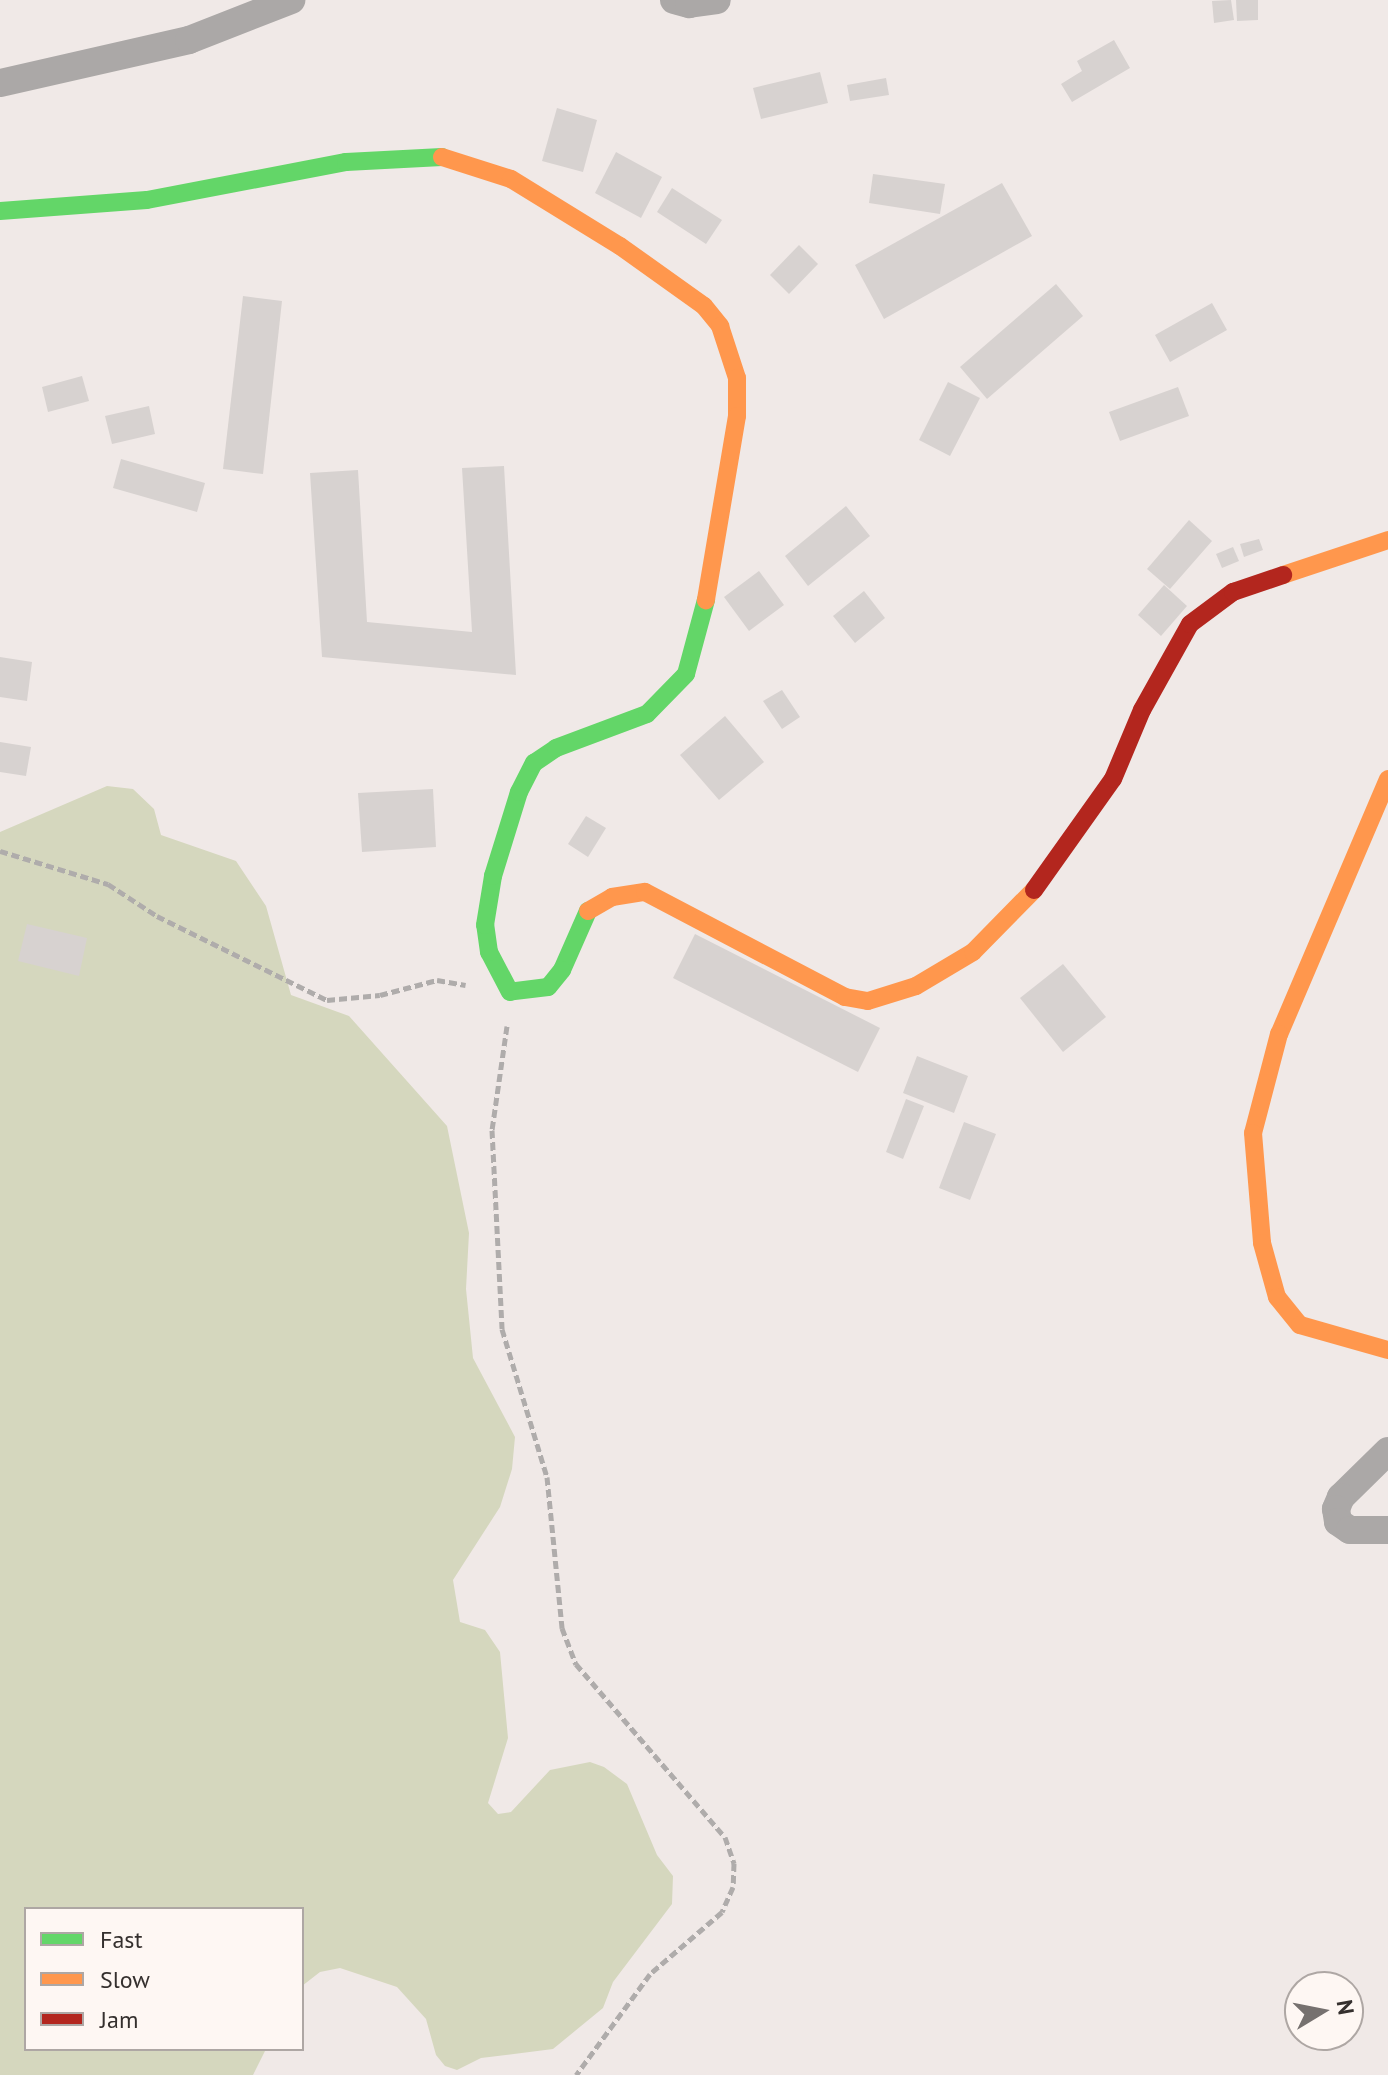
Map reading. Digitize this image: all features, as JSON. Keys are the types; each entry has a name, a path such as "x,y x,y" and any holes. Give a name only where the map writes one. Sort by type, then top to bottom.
{"street":[{"path":"0,83 189,40 291,0"},
{"path":"674,0 689,4 717,0"},
{"path":"0,211 147,200 346,162 445,157 511,179 620,246 704,306 720,326 737,378 737,416 699,639 686,674 647,714 556,748 534,763 519,792 493,876 485,925 489,952 510,992 529,993 548,987 562,970 587,912 612,897 645,892 845,997 868,1001 916,986 973,952 1031,894 1078,834 1113,779 1142,710 1190,624 1233,592 1388,540"},
{"path":"1388,779 1279,1034 1253,1133 1262,1243 1277,1297 1300,1325 1388,1350"},
{"path":"1388,1451 1341,1497 1336,1509 1338,1522 1350,1530 1388,1530"}],"path":[{"path":"0,851 108,884 157,916 327,1000 380,995 437,980 510,992 492,1130 502,1329 547,1477 562,1628 576,1664 725,1837 734,1863 733,1887 722,1912 650,1974 576,2075"}],"green space":[{"path":"107,786 133,789 154,809 161,835 236,861 266,906 291,995 349,1016 447,1126 469,1233 466,1289 473,1358 515,1437 512,1469 500,1507 453,1580 460,1622 485,1630 500,1652 508,1738 488,1803 498,1814 511,1812 550,1770 590,1762 604,1767 627,1784 657,1855 673,1876 672,1904 613,1982 603,2008 553,2049 481,2058 457,2070 445,2066 436,2055 426,2019 397,1987 340,1968 320,1972 304,1984 304,1907 24,1907 24,2051 265,2051 253,2075 0,2075 0,832"}],"building":[{"path":"1231,0 1234,20 1214,23 1212,1"},
{"path":"1236,0 1258,0 1258,20 1237,21"},
{"path":"1114,40 1130,68 1072,102 1061,84 1082,71 1077,61"},
{"path":"820,72 828,103 761,119 753,88"},
{"path":"886,78 889,95 850,101 847,85"},
{"path":"557,108 597,120 583,172 542,161"},
{"path":"616,152 662,177 641,218 595,193"},
{"path":"873,174 945,184 940,214 869,203"},
{"path":"1002,183 1032,236 884,319 855,265"},
{"path":"672,188 722,220 706,244 657,212"},
{"path":"799,245 818,264 789,294 770,275"},
{"path":"1056,284 1083,316 987,399 960,367"},
{"path":"243,296 282,301 263,474 223,469"},
{"path":"1212,303 1227,330 1170,362 1155,335"},
{"path":"82,376 89,401 48,412 42,387"},
{"path":"948,382 980,398 950,456 919,440"},
{"path":"1178,387 1189,416 1120,441 1109,412"},
{"path":"149,406 155,434 112,444 105,416"},
{"path":"121,459 205,483 197,512 113,488"},
{"path":"504,466 516,675 322,657 310,473 358,470 367,622 472,632 462,468"},
{"path":"846,506 870,536 808,586 785,556"},
{"path":"1189,520 1212,541 1170,589 1147,569"},
{"path":"1259,539 1263,550 1244,557 1240,544"},
{"path":"1233,547 1239,561 1222,568 1216,554"},
{"path":"759,571 784,605 749,631 724,597"},
{"path":"1164,585 1187,606 1161,636 1138,615"},
{"path":"864,591 885,618 855,643 833,616"},
{"path":"0,657 32,662 27,701 0,697"},
{"path":"782,690 800,717 782,729 763,701"},
{"path":"725,716 764,762 719,800 680,755"},
{"path":"0,742 31,747 26,776 0,772"},
{"path":"433,789 436,847 362,852 358,793"},
{"path":"586,816 606,828 588,857 568,844"},
{"path":"27,924 87,938 79,976 18,961"},
{"path":"695,934 880,1028 858,1072 673,978"},
{"path":"1063,964 1106,1017 1063,1052 1020,998"},
{"path":"917,1056 968,1076 954,1113 903,1093"},
{"path":"906,1099 924,1106 903,1159 886,1152"},
{"path":"964,1122 996,1134 970,1200 939,1188"}],"traffic: fast":[{"path":"0,211 147,200 346,162 442,157"},
{"path":"588,911 562,970 548,987 510,992 489,952 485,925 493,876 519,792 534,763 556,748 647,714 686,674 706,600"}],"traffic: slow":[{"path":"442,157 511,179 620,246 704,306 720,326 737,378 737,416 706,600"},
{"path":"1283,575 1388,540"},
{"path":"1388,779 1279,1034 1253,1133 1262,1243 1277,1297 1300,1325 1388,1350"},
{"path":"588,911 612,897 645,892 845,997 868,1001 916,986 973,952 1034,890"}],"traffic: jam":[{"path":"1034,890 1113,779 1142,710 1190,624 1233,592 1283,575"}]}
